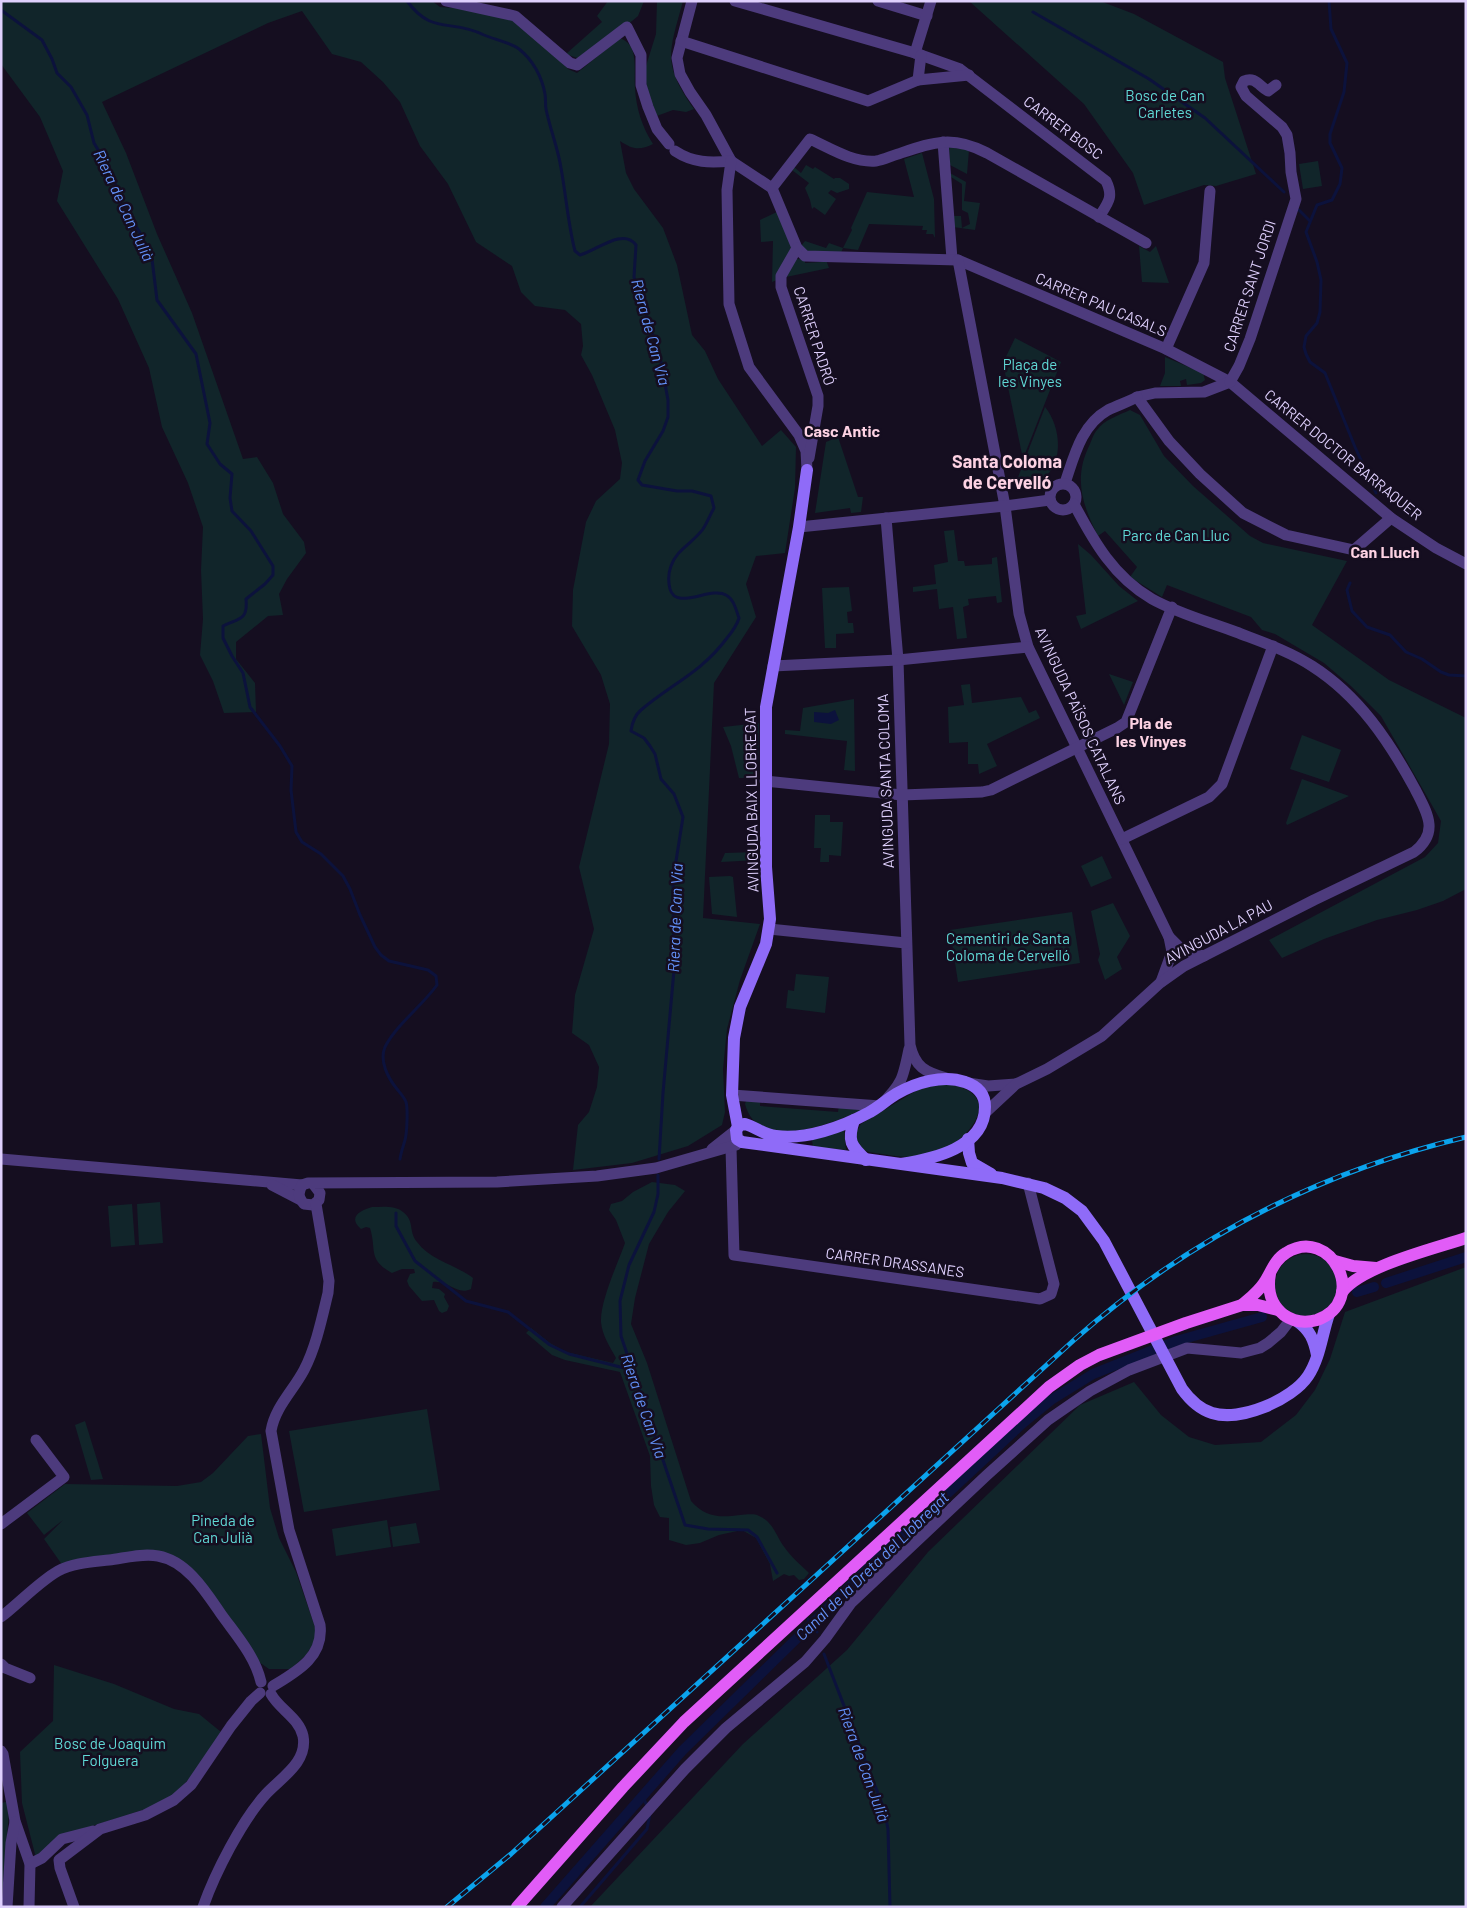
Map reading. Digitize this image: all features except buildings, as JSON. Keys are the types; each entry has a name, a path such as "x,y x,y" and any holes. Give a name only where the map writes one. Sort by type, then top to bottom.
{"main road":[{"path":"517,1907 623,1787 684,1722 1049,1387 1080,1365 1099,1355 1242,1305 1258,1305 1278,1310 1294,1320 1313,1321 1329,1314 1338,1302 1342,1292 1350,1283 1376,1268 1466,1238"},
{"path":"1242,1305 1259,1290 1270,1274 1274,1264 1290,1250 1301,1247 1319,1249 1335,1261 1353,1266 1376,1268"},
{"path":"1335,1261 1342,1277 1342,1292"},
{"path":"1270,1274 1270,1295 1278,1310"}],"street":[{"path":"446,1 515,16 521,19 564,58 578,65 627,27 641,55 641,86 656,129 672,148 686,158 698,162 715,163 731,161"},
{"path":"692,1 677,58 680,74 706,115 731,161 772,188 795,243"},
{"path":"735,1 918,54"},
{"path":"878,1 927,16"},
{"path":"918,80 918,54 932,1"},
{"path":"681,42 868,101 918,80 969,75"},
{"name":"CARRER BOSC","path":"918,54 960,69 969,75 1106,181 1111,194 1099,217"},
{"name":"CARRER SANT JORDI","path":"1230,382 1250,340 1296,199 1287,135 1282,127 1246,96 1241,87 1244,81 1250,79 1256,81 1268,91 1276,85"},
{"path":"772,188 810,139 856,159 875,161 924,146 944,142 958,142 972,146 1146,243"},
{"name":"AVINGUDA PAÏSOS CATALANS","path":"944,142 953,260 1006,506 1019,614 1028,647 1169,937 1172,952 1160,983"},
{"path":"731,161 727,190 729,304 749,367 799,435 806,451 807,470"},
{"path":"1166,349 1204,263 1210,192"},
{"name":"CARRER PAU CASALS","path":"795,243 805,256 953,260 1166,349 1230,382"},
{"name":"CARRER PADRÓ","path":"795,243 780,280 783,296 817,391 818,406 807,470"},
{"path":"1065,484 1077,448 1085,432 1095,420 1107,411 1137,397 1155,393 1204,392 1230,382"},
{"name":"CARRER DOCTOR BARRAQUER","path":"1230,382 1391,518 1436,548 1466,564"},
{"path":"1137,397 1169,441 1200,474 1243,513 1286,535 1354,550 1391,518"},
{"path":"799,435 807,437 813,432"},
{"name":"AVINGUDA BAIX LLOBREGAT","path":"740,1144 737,1139 732,1095 734,1038 740,1007 766,944 769,929 770,905 766,868 766,707 799,527 807,470"},
{"path":"1065,484 1069,485 1075,492 1076,500 1067,509 1058,509 1049,496 1056,485 1065,484"},
{"path":"799,527 1050,500"},
{"path":"1074,504 1094,542 1117,572 1152,599 1272,646 1222,784 1208,798 1122,839"},
{"name":"AVINGUDA SANTA COLOMA","path":"886,518 898,660 910,1044 913,1057 921,1067 930,1074 946,1079"},
{"path":"765,782 902,795 991,790 1117,728 1127,720 1172,607"},
{"name":"AVINGUDA LA PAU","path":"968,1139 980,1125 985,1113 1016,1084 1047,1070 1102,1036 1160,983 1184,966 1421,847 1428,835 1430,822 1400,762 1366,712 1350,696 1312,666 1272,646"},
{"path":"773,666 898,660 1028,647"},
{"path":"769,929 906,943"},
{"name":"AVINGUDA PAÏSOS CATALANS","path":"1169,937 1182,950 1204,956"},
{"name":"AVINGUDA SANTA COLOMA","path":"880,1106 895,1090 903,1077 910,1044"},
{"path":"707,1153 724,1141 737,1128 745,1124 768,1134 790,1137 818,1132 854,1120 897,1094 928,1081 946,1079 988,1086 1016,1084"},
{"path":"967,1083 982,1094 985,1103 985,1113"},
{"path":"732,1095 880,1106"},
{"path":"854,1120 850,1132 851,1141 854,1149 866,1160"},
{"path":"1,1159 308,1185 496,1182 597,1176 646,1170 740,1144 753,1136 753,1128"},
{"path":"901,1164 942,1155 968,1139 972,1163 981,1170 1000,1178"},
{"path":"740,1144 1000,1178 1028,1183 1065,1198 1082,1211 1104,1242 1174,1376 1188,1396 1200,1408 1220,1415 1240,1414 1267,1405 1295,1389 1308,1376 1317,1355 1329,1314"},
{"name":"CARRER DRASSANES","path":"740,1144 734,1255 1040,1299 1051,1294 1054,1284 1028,1183"},
{"path":"266,1182 299,1199 306,1205 317,1202 347,1183"},
{"path":"299,1199 299,1192 308,1185"},
{"path":"30,1864 42,1858 62,1839 145,1815 174,1800 191,1785 231,1726 251,1701 266,1689 293,1674 308,1661 318,1647 321,1636 320,1625 288,1530 271,1431 273,1419 309,1359 328,1293 329,1281 317,1202 320,1193 308,1185"},
{"path":"562,1907 685,1769 719,1735 804,1662 825,1639 851,1603 1048,1420 1090,1391 1129,1370 1188,1348 1241,1353 1260,1348 1294,1320 1306,1327 1312,1336 1317,1355"},
{"path":"1,1524 64,1477 36,1440"},
{"path":"1,1617 56,1572 68,1566 139,1556 157,1556 177,1563 196,1580 251,1656 266,1689 275,1702 290,1715 300,1728 304,1745 302,1754 294,1767 267,1793 251,1812 222,1864 203,1907"},
{"path":"1,1664 5,1668 30,1678"},
{"path":"1,1751 16,1821 30,1864 29,1907"},
{"path":"6,1907 11,1843 16,1821"},
{"path":"74,1907 59,1860 100,1829"}],"green space":[{"path":"1,1 432,1 440,7 469,9 509,17 559,57 568,69 577,73 620,38 630,45 634,56 638,110 653,144 644,148 636,148 620,141 626,173 634,189 663,228 677,265 692,335 705,351 718,379 762,446 781,430 796,447 795,488 785,553 756,556 746,584 756,617 714,683 703,918 760,924 740,980 727,1029 723,1069 725,1112 722,1125 688,1146 632,1163 573,1170 578,1125 589,1112 597,1087 599,1067 589,1045 572,1033 575,995 594,929 579,867 609,744 610,704 601,675 572,626 573,590 586,522 596,501 620,479 622,463 615,430 592,375 581,355 583,346 581,324 565,310 535,306 521,292 512,266 476,242 448,184 420,146 400,102 383,82 361,62 332,54 302,11 268,23 102,102 126,153 157,234 192,313 243,459 257,457 273,483 283,514 304,542 306,553 287,579 279,594 283,615 268,616 236,642 236,659 255,683 256,712 224,713 213,681 200,655 203,619 201,570 203,527 188,483 162,427 149,368 118,299 57,201 63,171 40,117 1,64"},
{"path":"608,1 644,1 638,16 632,21 577,58 566,54 602,22 597,16"},
{"path":"657,1 683,1 674,33 671,57 677,80 694,109 686,112 673,110 654,117 646,83 646,66 656,34"},
{"name":"Bosc de Can Carletes","path":"969,1 1100,1 1134,14 1223,62 1225,78 1256,174 1216,186 1204,185 1144,205 1133,173 1084,104"},
{"path":"949,147 969,150 967,174 950,165"},
{"path":"922,153 934,199 935,238 933,234 926,234 927,230 922,230 923,226 869,224 858,250 843,248 867,192 914,197 904,159"},
{"path":"1318,161 1322,186 1303,189 1299,164"},
{"path":"806,165 813,169 815,167 834,179 840,178 849,184 849,189 837,193 831,190 828,193 836,199 825,215 814,207 812,209 805,188 809,183 792,170 794,167 801,173"},
{"path":"950,173 966,182 964,201 980,203 975,230 953,227 953,216 961,216 962,228 970,224 968,213 962,210 962,184 951,177"},
{"path":"779,211 792,248 777,280 772,282 773,241 761,242 760,220"},
{"path":"805,241 826,248 829,243 843,248 840,255 810,254 801,246"},
{"path":"1139,246 1150,252 1156,246 1169,283 1142,282"},
{"path":"796,259 805,259 805,263 826,260 829,268 786,277"},
{"name":"Plaça de les Vinyes","path":"1015,338 1061,362 1023,459 1003,363"},
{"path":"1165,357 1203,373 1205,380 1201,383 1187,385 1186,379 1180,381 1181,386 1160,386 1165,373"},
{"path":"1045,407 1054,422 1058,440 1058,449 1053,467 1048,474 1034,483 1024,487 1015,485"},
{"name":"Parc de Can Lluc","path":"1130,410 1140,415 1164,456 1193,486 1250,536 1263,543 1347,561 1312,625 1389,680 1466,718 1466,889 1443,901 1377,920 1324,939 1282,958 1269,940 1425,857 1438,843 1441,821 1381,716 1324,663 1275,634 1262,630 1251,617 1167,585 1162,597 1130,577 1137,567 1105,531 1098,536 1084,502 1082,491 1082,468 1085,456 1094,434 1100,426"},
{"path":"838,437 858,497 863,497 861,512 851,513 850,508 815,513 826,442"},
{"path":"954,530 958,561 964,561 965,566 992,564 992,558 997,557 1002,602 997,603 996,596 968,599 969,605 963,607 967,638 957,639 953,607 939,609 937,589 913,592 913,587 936,584 934,565 948,562 944,531"},
{"path":"1078,544 1091,555 1119,586 1138,601 1081,629 1076,616 1086,614"},
{"path":"849,587 852,611 847,612 848,623 853,623 854,633 836,634 836,648 825,648 822,588"},
{"path":"1109,674 1133,682 1124,705"},
{"path":"970,684 972,703 1021,697 1029,713 1036,710 1040,718 987,744 997,766 979,774 978,764 968,764 968,742 949,743 948,707 964,705 961,685"},
{"path":"854,699 855,771 844,770 847,741 785,734 785,730 800,731 803,708"},
{"path":"759,723 758,778 739,778 731,746 723,727"},
{"path":"1302,735 1341,750 1329,782 1290,769"},
{"path":"1302,779 1349,796 1287,825 1286,823"},
{"path":"815,815 830,815 830,822 843,822 841,856 829,855 829,862 820,862 821,848 814,848"},
{"path":"758,852 758,860 721,862 725,853"},
{"path":"1102,856 1112,878 1091,887 1081,866"},
{"path":"709,877 733,877 737,917 712,914"},
{"path":"1113,903 1130,936 1117,957 1122,969 1105,980 1098,960 1100,954 1091,911"},
{"name":"Cementiri de Santa Coloma de Cervelló","path":"1072,912 1080,963 958,982 950,930"},
{"path":"796,974 829,977 825,1013 786,1008 788,990 794,991"},
{"path":"944,1084 967,1090 974,1095 978,1102 979,1110 976,1118 971,1127 958,1141 937,1151 914,1157 869,1152 857,1145 856,1133 861,1124 922,1088"},
{"path":"760,1099 760,1106 838,1112 839,1105 863,1110 815,1127 797,1131 780,1131 765,1128 753,1119 745,1104 746,1101"},
{"path":"844,1130 846,1150 813,1147 812,1140"},
{"path":"652,1182 675,1185 685,1191 668,1212 649,1244 635,1298 631,1324 647,1363 691,1501 702,1510 713,1515 752,1514 764,1519 771,1526 787,1551 809,1573 804,1579 799,1580 794,1575 784,1574 773,1581 770,1564 756,1538 742,1530 719,1535 700,1543 686,1545 669,1540 669,1518 660,1517 654,1505 650,1456 620,1372 565,1360 552,1355 526,1333 531,1328 550,1343 566,1352 613,1363 616,1358 603,1332 601,1313 606,1293 625,1243 616,1220 609,1210 611,1204 622,1201 633,1192"},
{"path":"160,1202 163,1243 139,1245 137,1204"},
{"path":"132,1204 135,1245 111,1247 108,1206"},
{"path":"372,1207 392,1207 407,1215 414,1238 422,1248 436,1258 473,1278 471,1289 461,1291 443,1283 433,1282 432,1288 439,1289 445,1294 444,1297 449,1306 447,1311 442,1313 439,1311 434,1300 422,1301 407,1281 410,1274 415,1273 414,1269 402,1269 392,1273 384,1268 374,1254 370,1228 361,1229 357,1225 355,1218 357,1215"},
{"path":"1306,1254 1318,1256 1328,1263 1335,1273 1337,1285 1335,1297 1328,1307 1318,1314 1306,1316 1294,1314 1284,1307 1277,1297 1275,1285 1277,1273 1284,1263 1294,1256"},
{"path":"1466,1267 1466,1907 590,1907 743,1744 847,1650 928,1552 1080,1405 1134,1382 1161,1415 1189,1437 1215,1445 1261,1442 1296,1415 1315,1390 1330,1359 1345,1312"},
{"path":"427,1409 440,1490 304,1512 289,1431"},
{"path":"85,1421 103,1479 91,1480 75,1425"},
{"name":"Pineda de Can Julià","path":"261,1434 270,1508 279,1538 296,1572 316,1630 315,1641 306,1655 291,1669 269,1669 259,1662 179,1559 167,1553 144,1552 63,1566 44,1539 63,1520 44,1535 27,1513 65,1484 177,1486 201,1482 213,1473 248,1436"},
{"path":"387,1520 391,1547 336,1556 332,1529"},
{"path":"416,1523 420,1543 393,1547 390,1527"},
{"name":"Bosc de Joaquim Folguera","path":"54,1665 114,1684 174,1709 199,1714 221,1732 193,1774 166,1800 155,1806 58,1837 36,1858 22,1803 20,1752 53,1721"},
{"path":"10,1801 9,1813 1,1907 1,1803"}],"shaded area":[{"path":"835,710 839,720 831,724 814,722 814,712 828,713"}],"waterway":[{"name":"Riera de Can Via","path":"407,1 425,19 442,25 472,30 512,45 529,58 544,88 546,109 560,161 575,251 580,255 609,242 624,238 631,240 636,245 634,277 660,357 668,400 668,417 663,431 645,461 638,480 642,485 677,491 692,491 711,496 714,508 704,527 673,560 669,575 670,589 679,598 712,593 726,595 733,602 739,618 731,633 707,660 639,712 634,720 631,731 644,738 655,754 661,779 674,794 683,817 673,880 674,970 659,1159"},
{"path":"1329,1 1331,29 1347,63 1344,92 1330,134 1330,143 1342,168 1340,184 1332,200 1317,205 1306,232 1317,262 1321,280 1320,312 1317,323 1306,336 1304,347 1310,362 1325,373 1376,493"},
{"name":"Riera de Can Julià","path":"1,10 42,40 57,73 71,87 87,115 94,143 113,175 120,203 139,231 152,259 157,300 196,354 210,423 207,444 220,464 232,474 230,498 232,511 251,531 273,566 273,575 246,599 244,615 238,620 223,626 223,638 243,673 250,707 280,746 292,766 291,790 296,832 302,842 321,854 343,876 375,947 381,955 389,961 428,970 436,976 437,985 402,1023 383,1052 384,1064 388,1075 407,1105 405,1140 400,1159"},
{"path":"1033,12 1149,79 1205,118 1284,192"},
{"path":"1299,210 1310,221"},
{"path":"1350,583 1347,590 1352,611 1367,627 1390,635 1406,652 1422,659 1441,672 1449,675 1466,676"},
{"name":"Riera de Can Via","path":"658,1175 658,1194 654,1212 629,1265 620,1301 621,1336 685,1525 708,1529 748,1530 757,1537 777,1573"},
{"name":"Riera de Can Julià","path":"396,1213 396,1226 415,1261 466,1301 508,1312 550,1345 569,1354 632,1370"},
{"name":"Canal de la Dreta del Llobregat","path":"1386,1283 1466,1257"},
{"name":"Canal de la Dreta del Llobregat","path":"1357,1292 1374,1287"},
{"name":"Canal de la Dreta del Llobregat","path":"545,1907 682,1751 890,1547 1024,1422 1051,1400 1093,1374 1176,1341 1262,1317"},
{"name":"Riera de Can Via","path":"808,1619 817,1632"},
{"name":"Riera de Can Julià","path":"824,1654 884,1809 888,1829 890,1907"},
{"path":"642,1795 648,1808"},
{"path":"580,1907 647,1829 650,1814"}],"railway":[{"path":"447,1907 511,1854 1074,1340 1118,1304 1163,1271 1209,1241 1257,1214 1307,1190 1358,1169 1466,1137"}],"district":[{"name":"Casc Antic","path":"842,431"},
{"name":"Santa Coloma de Cervelló","path":"1007,472"},
{"name":"Can Lluch","path":"1385,552"},
{"name":"Pla de les Vinyes","path":"1151,732"}]}
